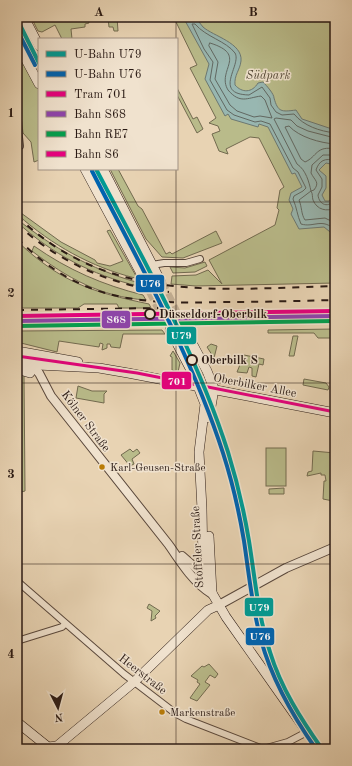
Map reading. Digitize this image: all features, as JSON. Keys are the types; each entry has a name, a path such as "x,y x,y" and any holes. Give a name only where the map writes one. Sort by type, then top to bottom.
{"main road":[{"path":"24,17 38,44"},
{"path":"17,43 38,82"},
{"path":"86,170 144,279"},
{"path":"104,170 161,282"},
{"name":"Stoffeler Straße","path":"170,330 199,386 205,404 198,452 202,514 200,567 212,594"},
{"path":"185,330 207,371 214,389"},
{"path":"17,352 46,360"},
{"path":"17,369 34,370 46,360"},
{"name":"Oberbilker Allee","path":"46,360 84,363 99,368 169,380 335,414"},
{"path":"169,380 184,375 187,371 187,363"},
{"path":"17,364 34,370"},
{"name":"Stoffeler Straße","path":"212,594 204,460 214,389"},
{"name":"Kölner Straße","path":"212,594 272,684 319,749"},
{"path":"17,722 44,744 50,748 55,748 134,682 205,612 219,605"}],"street":[{"path":"17,120 20,146"},
{"path":"127,248 133,252 144,265 186,263 200,259"},
{"path":"144,279 145,272 152,265"},
{"path":"17,352 34,370"},
{"name":"Kölner Straße","path":"34,370 47,390 95,453 202,588 212,594"},
{"name":"Kölner Straße","path":"169,545 200,567"},
{"path":"219,605 297,564 304,556 312,556 335,547"},
{"name":"Heerstraße","path":"17,581 134,682 175,713 186,719 263,749 288,742 307,732"},
{"path":"17,641 62,627 65,624"}],"green space":[{"path":"31,17 117,17 118,31 114,31 113,27 109,27 108,18 88,19 89,23 85,24 85,27 71,29 72,38 62,38 55,25 42,32 38,31"},
{"name":"Südpark","path":"169,17 335,17 335,283 196,286 171,284 172,276 196,275 208,270 222,284 209,260 275,225 279,210 277,208 280,190 284,187 259,138 250,137 226,149 228,154 219,151 212,134 220,131 218,126 209,123 216,118 190,68 197,65 176,22 174,19 169,19"},
{"path":"17,48 38,87 38,160 34,162 31,142 23,133 17,83"},
{"path":"178,90 193,119 197,117 203,129 197,133 178,97"},
{"path":"89,170 101,170 118,204 108,208"},
{"path":"111,170 119,170 138,206 142,209 166,254 170,252 172,254 216,231 222,243 183,258 162,257 146,239"},
{"path":"121,210 146,261 140,259 112,215"},
{"path":"21,213 61,242 95,260 97,263 110,266 123,261 107,231 110,230 136,276 135,278 103,268 73,254 31,226 18,215"},
{"path":"17,219 44,239 73,256 103,271 136,282 138,286 105,276 73,262 44,244 17,222"},
{"path":"18,242 49,267 79,284 111,295 149,304 151,308 119,308 117,304 84,304 78,308 17,308"},
{"path":"34,246 47,255 86,276 143,295 146,300 114,295 72,278 58,270 32,251"},
{"path":"205,262 207,266 195,272 173,273 170,267 185,268"},
{"path":"30,315 63,315 63,319 29,319"},
{"path":"335,329 335,338 318,338 314,333 268,333 268,330"},
{"path":"162,330 165,334 123,334 120,348 111,347 110,344 107,344 107,348 102,350 103,344 100,343 99,347 59,341 57,352 17,342 17,331"},
{"path":"173,330 182,330 205,375 196,373"},
{"path":"293,336 298,336 294,356 289,356"},
{"path":"211,344 217,346 214,358 207,347"},
{"path":"173,351 180,363 178,372 172,370 172,357 170,356"},
{"path":"244,355 264,359 263,365 259,364 256,377 252,376 252,368 249,367 247,373 237,372"},
{"path":"17,375 24,375 25,491 17,493"},
{"path":"304,379 326,383 329,387 328,390 303,385"},
{"path":"78,386 92,391 107,391 104,394 104,403 76,398"},
{"path":"266,448 286,448 286,486 266,486"},
{"path":"130,449 133,452 137,449 140,453 132,459 134,464 130,466 121,455"},
{"path":"313,451 335,453 333,501 323,499 324,481 326,481 325,475 321,475 321,473 307,476 308,472 312,471"},
{"path":"284,488 284,494 269,494 269,489"},
{"path":"149,604 160,611 155,616 156,618 151,621 152,611 147,608"},
{"path":"209,664 218,674 215,678 210,675 205,682 210,685 197,701 190,698 200,684 197,682 198,680 191,676 202,666 204,667"}],"water":[{"path":"183,17 195,17 203,27 237,49 241,61 235,81 235,85 238,88 247,91 253,89 258,83 263,82 272,92 275,103 281,110 296,110 302,119 335,130 335,165 326,163 319,170 326,176 326,188 322,195 325,201 329,201 335,194 335,236 324,227 299,229 291,214 293,209 289,200 291,193 302,187 295,173 292,174 268,127 259,124 258,127 231,119 228,114 225,116 205,79 209,64"}],"tunnel":[{"path":"144,279 170,330"},
{"path":"161,282 185,330"}],"railway":[{"path":"17,216 52,244 89,264 127,278 167,285 207,288 249,289 335,286"},
{"path":"17,224 33,238 51,250 88,270 107,278 128,284 169,292"},
{"path":"17,238 40,259 64,275 87,287 112,295 137,300 164,302 335,300"},
{"path":"17,310 163,308"}],"metro line":[{"name":"U79","path":"17,19 38,61"},
{"name":"U76","path":"17,30 35,65"},
{"name":"U79","path":"97,170 168,308 201,379 228,452 240,496 260,611 270,652 292,703 322,749"},
{"name":"U76","path":"92,171 163,309 196,380 210,416 223,453 235,496 244,541 255,616 261,640 271,669 284,697 316,749"}],"tram line":[{"name":"701","path":"17,356 137,373 335,412"}],"rail line":[{"name":"S6","path":"17,316 335,311"},
{"name":"S68","path":"17,321 335,316"},
{"name":"RE7","path":"17,326 335,321"}],"place":[{"name":"Düsseldorf-Oberbilk","path":"150,314"},
{"name":"Oberbilk S","path":"192,360"},
{"name":"Karl-Geusen-Straße","path":"102,467"},
{"name":"Markenstraße","path":"162,712"}]}
